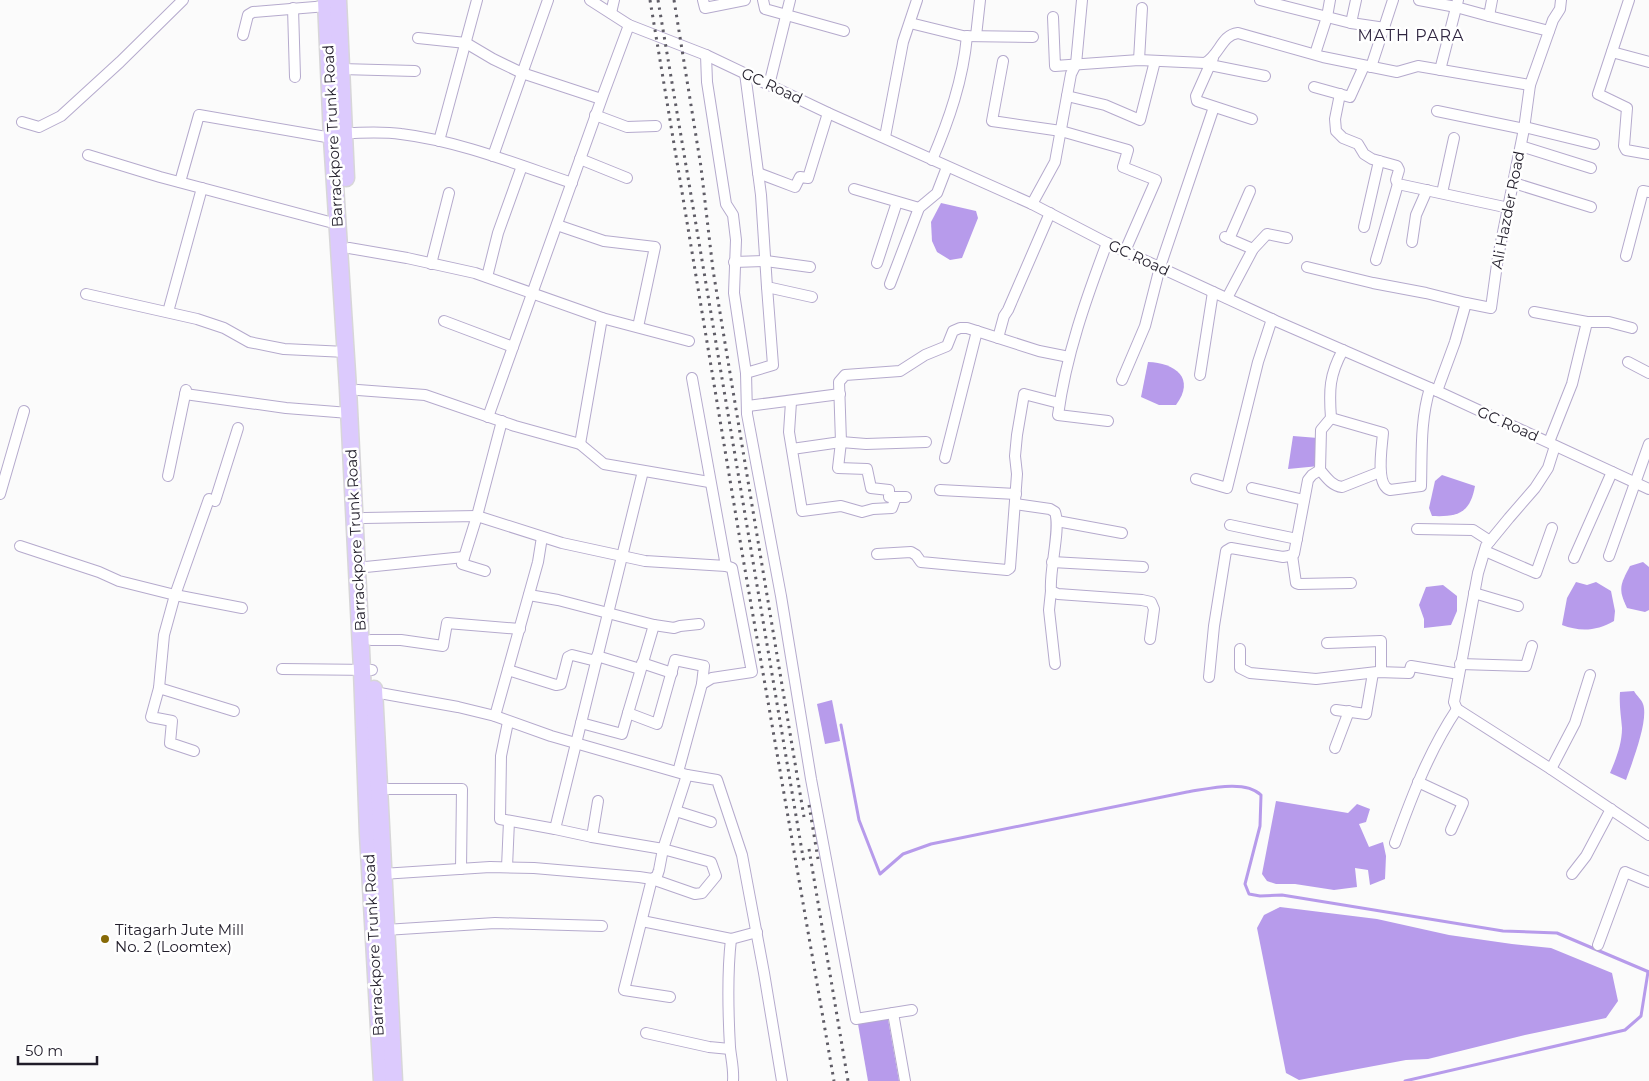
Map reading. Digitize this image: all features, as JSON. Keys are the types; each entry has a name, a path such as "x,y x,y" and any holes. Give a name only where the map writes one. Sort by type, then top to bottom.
{"main road":[{"name":"Barrackpore Trunk Road","path":"330,2 341,69 338,135 338,224 362,568 367,670 368,834 382,1081"},
{"name":"Barrackpore Trunk Road","path":"330,2 338,135 349,248 358,390 364,518 362,568 371,640 367,670 374,692 394,1081"}],"street":[{"path":"22,122 39,127 60,116 120,62 183,0"},
{"path":"440,141 477,0"},
{"path":"493,156 548,0"},
{"name":"GC Road","path":"590,0 629,25 706,55 828,113 1032,204 1106,243 1272,320 1434,390 1649,489"},
{"path":"611,13 614,0"},
{"path":"703,0 704,8 745,0"},
{"path":"762,0 765,9 844,31"},
{"path":"769,85 790,0"},
{"path":"885,137 903,42 917,0"},
{"path":"932,160 946,127 959,85 980,0"},
{"path":"1032,204 1055,162 1071,74 1076,64 1082,0"},
{"path":"1260,0 1296,4 1327,17 1385,28"},
{"path":"1315,54 1327,17 1330,0"},
{"path":"1352,23 1356,0"},
{"path":"1314,87 1350,97 1368,66 1385,28 1393,0"},
{"path":"1419,0 1457,3 1489,16 1549,31"},
{"path":"1489,16 1492,0"},
{"name":"Ali Hazder Road","path":"1466,303 1491,308 1498,257 1521,146 1530,85 1553,20 1560,9 1561,0"},
{"path":"1629,0 1598,94 1627,108 1624,146 1626,150 1649,154"},
{"path":"243,36 250,13 330,2"},
{"path":"1440,70 1457,3"},
{"path":"293,8 295,77"},
{"path":"1139,60 1142,8"},
{"path":"1053,16 1055,66 1139,60 1199,64 1212,61 1265,76"},
{"path":"910,23 971,36 1033,37"},
{"path":"488,416 531,292 629,25"},
{"path":"1252,119 1196,99 1212,61 1227,36 1232,33 1397,72 1418,66 1530,85"},
{"path":"418,38 466,43 493,60 522,73 601,99"},
{"path":"1612,52 1649,62"},
{"path":"706,55 707,82 726,204 734,216 736,240 734,292 746,373 747,414 781,596 811,779 856,1019 912,1010"},
{"path":"1003,61 992,121 1061,131 1128,150 1123,167 1156,180 1125,251"},
{"path":"1067,96 1105,105 1140,120 1155,61"},
{"path":"341,69 415,71"},
{"path":"746,74 758,174 773,365 746,373"},
{"path":"1340,94 1335,119 1336,131 1343,138 1358,144 1364,154 1372,159 1398,166 1399,170 1396,180 1398,184 1376,260"},
{"path":"1122,380 1145,326 1160,267 1214,107"},
{"path":"1437,111 1594,144"},
{"path":"758,174 796,187 800,177 808,178 828,113"},
{"path":"180,182 199,115 338,135 400,134 440,141 572,182"},
{"path":"595,116 627,127 656,126"},
{"path":"1442,193 1454,138"},
{"path":"1521,146 1591,168"},
{"path":"88,155 270,208 338,224"},
{"path":"580,159 627,178"},
{"path":"1364,227 1379,161"},
{"path":"487,277 498,233 522,166"},
{"path":"890,284 919,208 938,192 947,167"},
{"path":"1514,183 1591,207"},
{"path":"1398,184 1509,208"},
{"path":"168,312 202,188"},
{"path":"854,188 919,208"},
{"path":"1412,242 1416,215 1427,190"},
{"path":"1250,191 1227,238 1253,249"},
{"path":"1626,256 1643,191 1649,192"},
{"path":"431,264 449,192"},
{"path":"877,263 896,202"},
{"path":"998,338 1004,316 1050,213"},
{"path":"557,225 604,241 654,247 638,327"},
{"path":"1227,298 1253,249 1267,234 1287,238"},
{"path":"1106,243 1068,357 1058,415 1108,421"},
{"path":"349,248 407,258 487,277 602,318 689,340"},
{"path":"734,262 766,261 810,267"},
{"path":"1307,267 1373,283 1426,292 1466,303 1455,342 1434,390 1426,401 1420,440 1422,460 1420,486 1386,489 1380,472 1383,433 1331,418"},
{"path":"767,287 812,297"},
{"path":"1200,375 1213,292"},
{"path":"86,294 197,319 224,328 249,342 284,349 346,352"},
{"path":"1534,312 1586,322 1609,322 1632,328"},
{"path":"580,444 602,318"},
{"path":"1196,479 1227,488 1258,362 1272,320"},
{"path":"444,321 513,347"},
{"path":"1586,322 1572,384 1552,444 1548,468 1535,488 1490,541 1484,551 1478,572 1454,702 1457,710 1551,769 1649,835"},
{"path":"791,402 789,432 802,510 842,506 862,512 873,509 892,508 901,497 889,497 889,490 871,488 867,469 838,468 841,442 839,382 845,375 900,371 925,354 947,346 952,331 960,328 967,328 1039,351 1068,357"},
{"path":"945,458 977,331"},
{"path":"1343,350 1336,362 1329,390 1331,418 1321,430 1320,470 1336,486 1342,486 1380,472"},
{"path":"1628,362 1649,373"},
{"path":"692,378 709,482 726,566"},
{"path":"358,390 425,395 502,421 580,444 604,464 709,482"},
{"path":"168,476 185,392 286,408 350,413"},
{"path":"748,406 791,402 840,394"},
{"path":"877,554 911,552 921,562 1007,570 1010,568 1016,499 1016,434 1024,394 1060,403"},
{"path":"0,494 24,411"},
{"path":"485,571 462,564 477,516 502,421"},
{"path":"194,751 170,743 172,721 151,717 159,688 164,635 175,595 238,428"},
{"path":"792,449 841,442 866,444 926,442"},
{"path":"1609,556 1649,444"},
{"path":"1320,470 1308,480 1297,539 1292,555 1296,582 1299,584 1351,583"},
{"path":"555,829 644,471"},
{"path":"1574,558 1612,472"},
{"path":"1252,488 1304,500"},
{"path":"940,490 1016,499 1055,512 1056,521 1049,610 1055,664"},
{"path":"364,518 477,516 562,543 645,561 726,566 732,568 752,672 712,678 702,684"},
{"path":"1056,521 1122,533"},
{"path":"1230,525 1297,539"},
{"path":"1484,551 1536,573 1552,528"},
{"path":"1417,529 1473,530 1490,541"},
{"path":"495,716 538,562 542,537"},
{"path":"20,546 99,572 119,581 175,595 242,608"},
{"path":"1209,677 1214,626 1226,551 1231,548 1283,557 1292,555"},
{"path":"362,568 464,558"},
{"path":"1052,562 1143,568"},
{"path":"1051,591 1058,594 1151,602 1154,609 1150,639"},
{"path":"1474,593 1518,606"},
{"path":"529,595 558,600 654,625 674,628 699,624"},
{"path":"371,640 401,640 443,646 447,623 520,629"},
{"path":"581,723 622,734 654,625"},
{"path":"1327,643 1381,641 1377,672 1366,714 1336,710"},
{"path":"1240,649 1240,668 1250,673 1316,679 1377,672 1409,673 1411,666 1459,669 1526,666 1532,646"},
{"path":"508,670 556,686 562,684 568,657 572,655 672,673"},
{"path":"628,713 657,724 675,660 704,666 676,811 663,849 657,876 652,879 624,990 670,997"},
{"path":"282,669 367,670"},
{"path":"1551,769 1575,723 1590,675"},
{"path":"159,688 234,711"},
{"path":"374,692 458,707 495,716 508,722 682,774 717,780 742,855 782,1081"},
{"path":"1394,843 1418,782 1441,733 1457,710"},
{"path":"1335,748 1348,711"},
{"path":"382,874 507,867 639,876 695,894 702,893 716,876 711,862 663,849 592,838 500,819 501,756 508,722"},
{"path":"1418,782 1463,803 1450,830"},
{"path":"379,789 462,789 461,869"},
{"path":"592,838 598,801"},
{"path":"1572,874 1586,856 1611,809"},
{"path":"676,811 711,822"},
{"path":"507,867 510,821"},
{"path":"1598,945 1625,872 1649,882"},
{"path":"642,921 730,938 757,932"},
{"path":"385,930 494,924 602,926"},
{"path":"730,938 728,964 730,1049 734,1074 733,1081"},
{"path":"893,1013 905,1081"},
{"path":"646,1033 709,1047 730,1049"}],"shaded area":[{"path":"941,203 976,211 978,218 962,258 950,260 937,252 932,241 931,222"},
{"path":"1148,362 1167,365 1180,374 1184,387 1176,405 1159,405 1141,397"},
{"path":"1293,436 1318,438 1319,466 1288,469"},
{"path":"1442,475 1475,486 1473,495 1470,503 1461,512 1449,516 1432,516 1429,508 1435,481"},
{"path":"1643,562 1649,567 1649,610 1645,612 1627,608 1621,591 1622,583 1630,566"},
{"path":"1576,582 1587,585 1596,582 1611,591 1615,611 1614,621 1595,629 1575,629 1562,625 1567,598"},
{"path":"1443,585 1457,596 1457,611 1451,625 1424,628 1424,619 1419,605 1426,587"},
{"path":"1634,691 1643,704 1644,720 1639,742 1626,780 1610,773 1622,734 1620,692"},
{"path":"832,700 840,741 825,744 817,704"},
{"path":"1276,801 1348,813 1357,804 1370,809 1366,822 1359,824 1369,847 1383,842 1386,856 1385,879 1370,885 1368,870 1355,868 1357,887 1334,890 1295,884 1276,884 1267,881 1262,874"},
{"path":"1280,907 1377,919 1449,935 1551,948 1612,973 1618,1001 1606,1018 1525,1035 1428,1059 1406,1060 1299,1080 1286,1073 1257,928 1264,915"},
{"path":"888,1019 899,1081 868,1081 858,1024"}],"waterway":[{"path":"841,725 859,820 880,874 903,854 931,844 1187,792 1226,786 1246,787 1261,795 1260,826 1245,884 1249,894 1260,896 1282,895 1503,931 1557,933 1649,972"},
{"path":"1405,1081 1625,1030 1641,1016 1648,972"}],"railway":[{"path":"650,0 743,558 834,1081"},
{"path":"658,0 804,863"},
{"path":"674,0 701,167 713,270 804,817"},
{"path":"809,805 818,859"},
{"path":"809,849 848,1081"}],"place":[{"name":"Titagarh Jute Mill No. 2 (Loomtex)","path":"105,939"}],"district":[{"name":"MATH PARA","path":"1411,35"}]}
